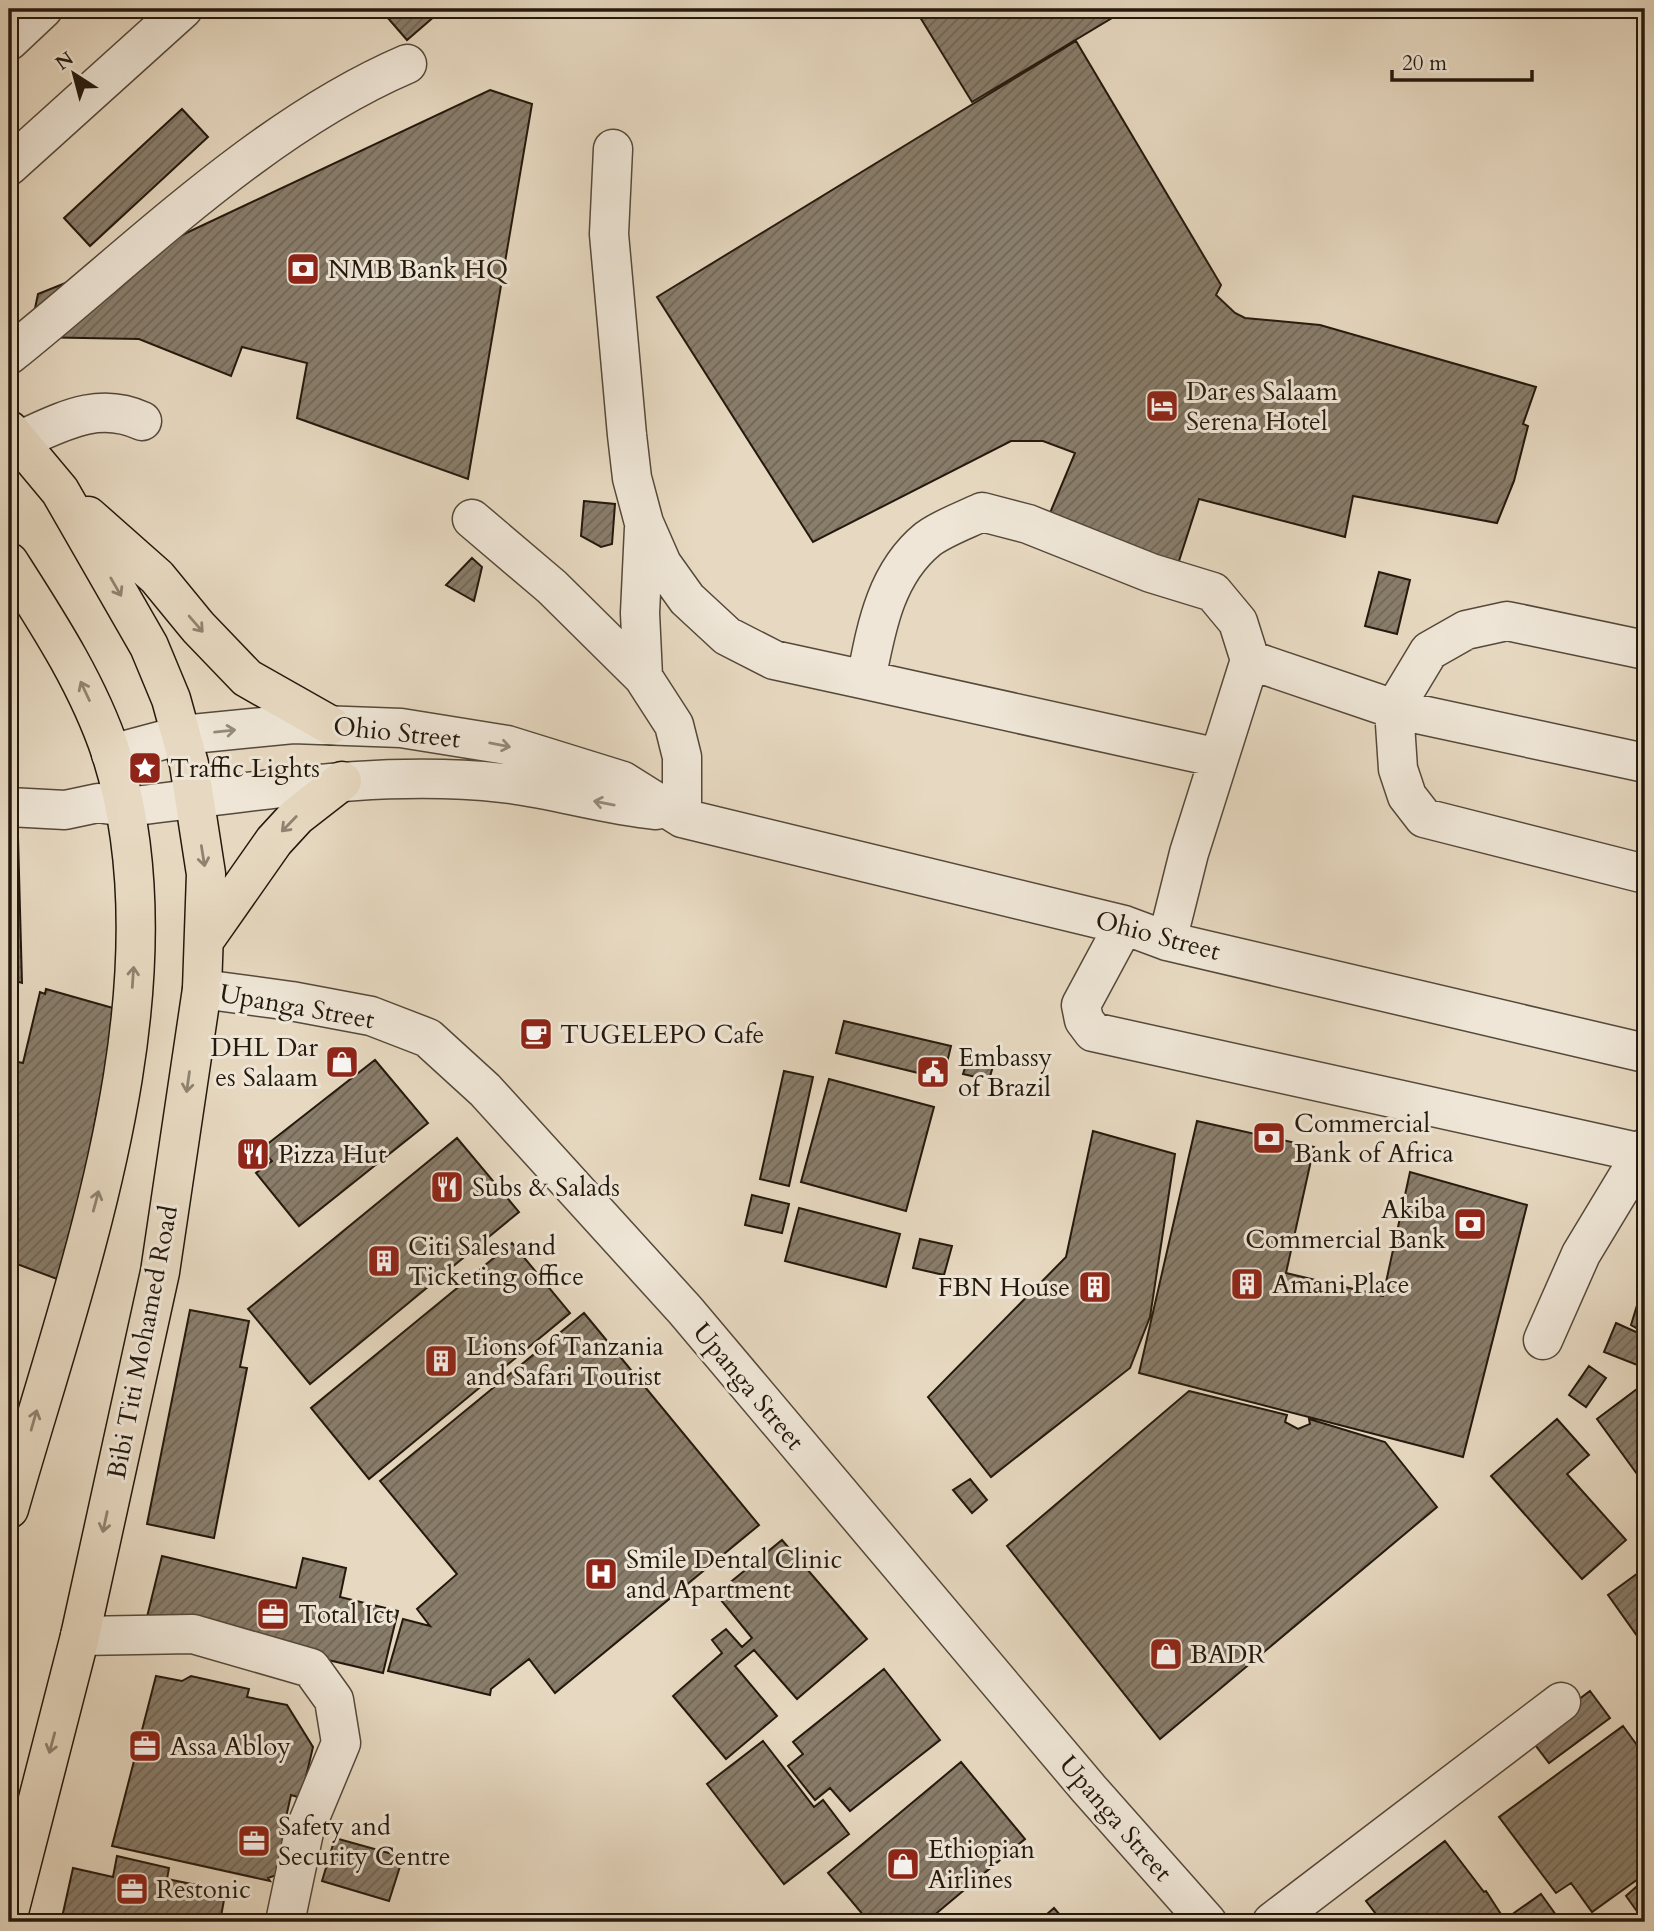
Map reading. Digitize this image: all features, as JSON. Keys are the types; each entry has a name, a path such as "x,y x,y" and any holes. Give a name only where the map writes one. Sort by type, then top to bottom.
{"highway":[{"path":"14,436 60,491 157,577 198,627 247,678 330,725"},
{"name":"Bibi Titi Mohamed Road","path":"9,1912 80,1636 160,1272 202,989 206,938 206,874 189,766 149,646 60,491"},
{"path":"9,562 74,668 111,754 125,807 134,858 138,912 128,1056 102,1180 9,1509"},
{"path":"206,938 274,841 297,816 342,782"}],"street":[{"path":"9,41 43,9"},
{"path":"9,166 183,9"},
{"path":"9,355 264,146 358,85 407,64"},
{"path":"613,149 609,234 632,478 644,523 662,564 687,599 727,636 774,660 1219,758"},
{"path":"14,436 75,416 103,412 123,412 142,421"},
{"path":"866,680 879,614 896,577 928,539 982,512 1028,524 1151,573 1213,592 1238,622 1250,660 1189,853 1167,941"},
{"path":"472,519 552,587 643,677 674,725 682,758 677,815"},
{"path":"643,677 640,613 644,523"},
{"path":"1645,650 1507,621 1466,630 1429,651 1394,709 1398,769 1407,796 1424,818 1645,874"},
{"path":"1250,660 1394,709 1645,763"},
{"name":"Ohio Street","path":"9,807 65,810 98,803 125,807 189,766 293,724 401,728 507,745 623,781 677,815"},
{"name":"Ohio Street","path":"111,754 189,766 342,782 393,779 504,783 677,815 1124,925 1167,941 1645,1053"},
{"path":"1124,925 1081,1005 1084,1020 1093,1032 1643,1151 1581,1254 1543,1340"},
{"name":"Upanga Street","path":"202,989 291,1001 371,1016 428,1038 485,1090 685,1310 1090,1789 1207,1922"},
{"path":"80,1636 193,1634 311,1668 334,1700 341,1743 304,1832 285,1922"},
{"path":"1272,1922 1561,1702"}],"building":[{"path":"380,9 443,9 407,40"},
{"path":"915,9 1127,9 972,102"},
{"path":"1076,41 1221,285 1216,295 1235,313 1245,318 1320,325 1536,387 1523,424 1528,426 1514,481 1497,523 1353,496 1345,537 1199,499 1178,564 1045,525 1075,453 1043,441 1011,441 813,542 657,297"},
{"name":"NMB Bank HQ","path":"490,90 532,104 468,479 297,418 307,363 242,347 231,376 139,339 29,337 38,294 165,243"},
{"path":"182,109 208,137 90,246 64,218"},
{"path":"584,501 615,504 612,544 601,547 581,536"},
{"path":"472,558 482,567 474,601 446,585"},
{"path":"1379,572 1410,580 1397,634 1365,626"},
{"path":"18,837 22,983 9,979 9,838"},
{"path":"46,989 120,1010 107,1085 98,1105 88,1164 57,1279 9,1261 9,1060 23,1063 40,992 45,994"},
{"path":"844,1021 951,1046 943,1079 836,1053"},
{"path":"970,1052 995,1059 989,1080 963,1074"},
{"path":"375,1060 428,1123 299,1226 256,1173 272,1161 261,1149"},
{"path":"784,1071 813,1077 789,1186 760,1179"},
{"path":"829,1079 934,1107 906,1211 801,1182"},
{"name":"Amani Place","path":"1197,1121 1314,1147 1286,1273 1383,1296 1410,1172 1527,1205 1463,1457 1139,1373"},
{"name":"FBN House","path":"1093,1131 1175,1154 1150,1317 1130,1368 991,1477 928,1397 1066,1257"},
{"name":"Citi Sales and Ticketing office","path":"457,1138 519,1212 310,1384 248,1309"},
{"path":"752,1195 789,1204 782,1233 745,1225"},
{"path":"799,1208 900,1234 886,1287 785,1261"},
{"path":"920,1239 952,1246 944,1275 913,1268"},
{"name":"Lions of Tanzania and Safari Tourist","path":"512,1243 570,1313 369,1479 311,1408"},
{"path":"1645,1279 1645,1333 1631,1325"},
{"path":"190,1310 249,1321 240,1367 247,1368 214,1538 147,1524"},
{"name":"Smile Dental Clinic and Apartment","path":"584,1313 759,1525 555,1693 529,1659 491,1689 490,1695 388,1671 403,1619 430,1626 417,1609 457,1574 380,1481"},
{"path":"1616,1323 1645,1336 1645,1368 1604,1352"},
{"path":"1589,1366 1606,1378 1586,1407 1569,1395"},
{"path":"1645,1383 1645,1485 1597,1419"},
{"path":"1189,1391 1287,1415 1285,1422 1298,1429 1310,1424 1309,1419 1385,1442 1437,1507 1160,1739 1007,1546"},
{"path":"1557,1419 1589,1455 1567,1474 1626,1540 1582,1579 1491,1476"},
{"path":"970,1479 987,1500 972,1513 953,1490"},
{"path":"782,1540 867,1639 797,1699 754,1650 735,1666 777,1716 726,1759 673,1696 722,1653 712,1640 726,1629 742,1647 752,1638 716,1594"},
{"name":"Total Ict","path":"162,1556 296,1588 303,1558 346,1568 340,1597 398,1611 383,1673 147,1617"},
{"path":"1645,1568 1645,1647 1608,1595"},
{"path":"884,1669 940,1740 850,1811 830,1788 815,1800 788,1766 803,1754 793,1742"},
{"path":"156,1676 182,1681 191,1676 249,1689 247,1697 287,1705 313,1747 301,1798 291,1795 282,1835 294,1839 279,1874 268,1878 270,1881 112,1846"},
{"path":"1590,1691 1610,1718 1549,1763 1529,1737"},
{"path":"1623,1726 1645,1756 1645,1874 1592,1912 1571,1883 1556,1893 1499,1817"},
{"path":"763,1741 814,1807 823,1800 849,1834 784,1884 707,1784"},
{"path":"961,1762 1025,1839 926,1922 869,1922 828,1873"},
{"path":"335,1838 403,1857 389,1901 322,1881"},
{"path":"1445,1841 1484,1892 1486,1891 1506,1922 1382,1922 1366,1901"},
{"name":"Restonic","path":"117,1856 169,1868 167,1879 197,1885 195,1893 224,1900 220,1922 61,1922 73,1868 113,1877"},
{"path":"1645,1879 1645,1904 1636,1910 1626,1896"},
{"path":"1541,1894 1561,1922 1521,1922 1514,1913"},
{"path":"1054,1908 1066,1922 1038,1922"}],"place":[{"name":"NMB Bank HQ","path":"303,269"},
{"name":"Dar es Salaam Serena Hotel","path":"1162,406"},
{"name":"Traffic Lights","path":"145,768"},
{"name":"TUGELEPO Cafe","path":"536,1034"},
{"name":"DHL Dar es Salaam","path":"342,1062"},
{"name":"Embassy of Brazil","path":"933,1072"},
{"name":"Commercial Bank of Africa","path":"1269,1138"},
{"name":"Pizza Hut","path":"253,1154"},
{"name":"Subs & Salads","path":"447,1187"},
{"name":"Akiba Commercial Bank","path":"1470,1224"},
{"name":"Citi Sales and Ticketing office","path":"384,1261"},
{"name":"Amani Place","path":"1247,1284"},
{"name":"FBN House","path":"1095,1287"},
{"name":"Lions of Tanzania and Safari Tourist","path":"441,1361"},
{"name":"Smile Dental Clinic and Apartment","path":"601,1574"},
{"name":"Total Ict","path":"273,1614"},
{"name":"BADR","path":"1166,1654"},
{"name":"Assa Abloy","path":"145,1746"},
{"name":"Safety and Security Centre","path":"254,1841"},
{"name":"Ethiopian Airlines","path":"903,1864"},
{"name":"Restonic","path":"132,1889"}]}
